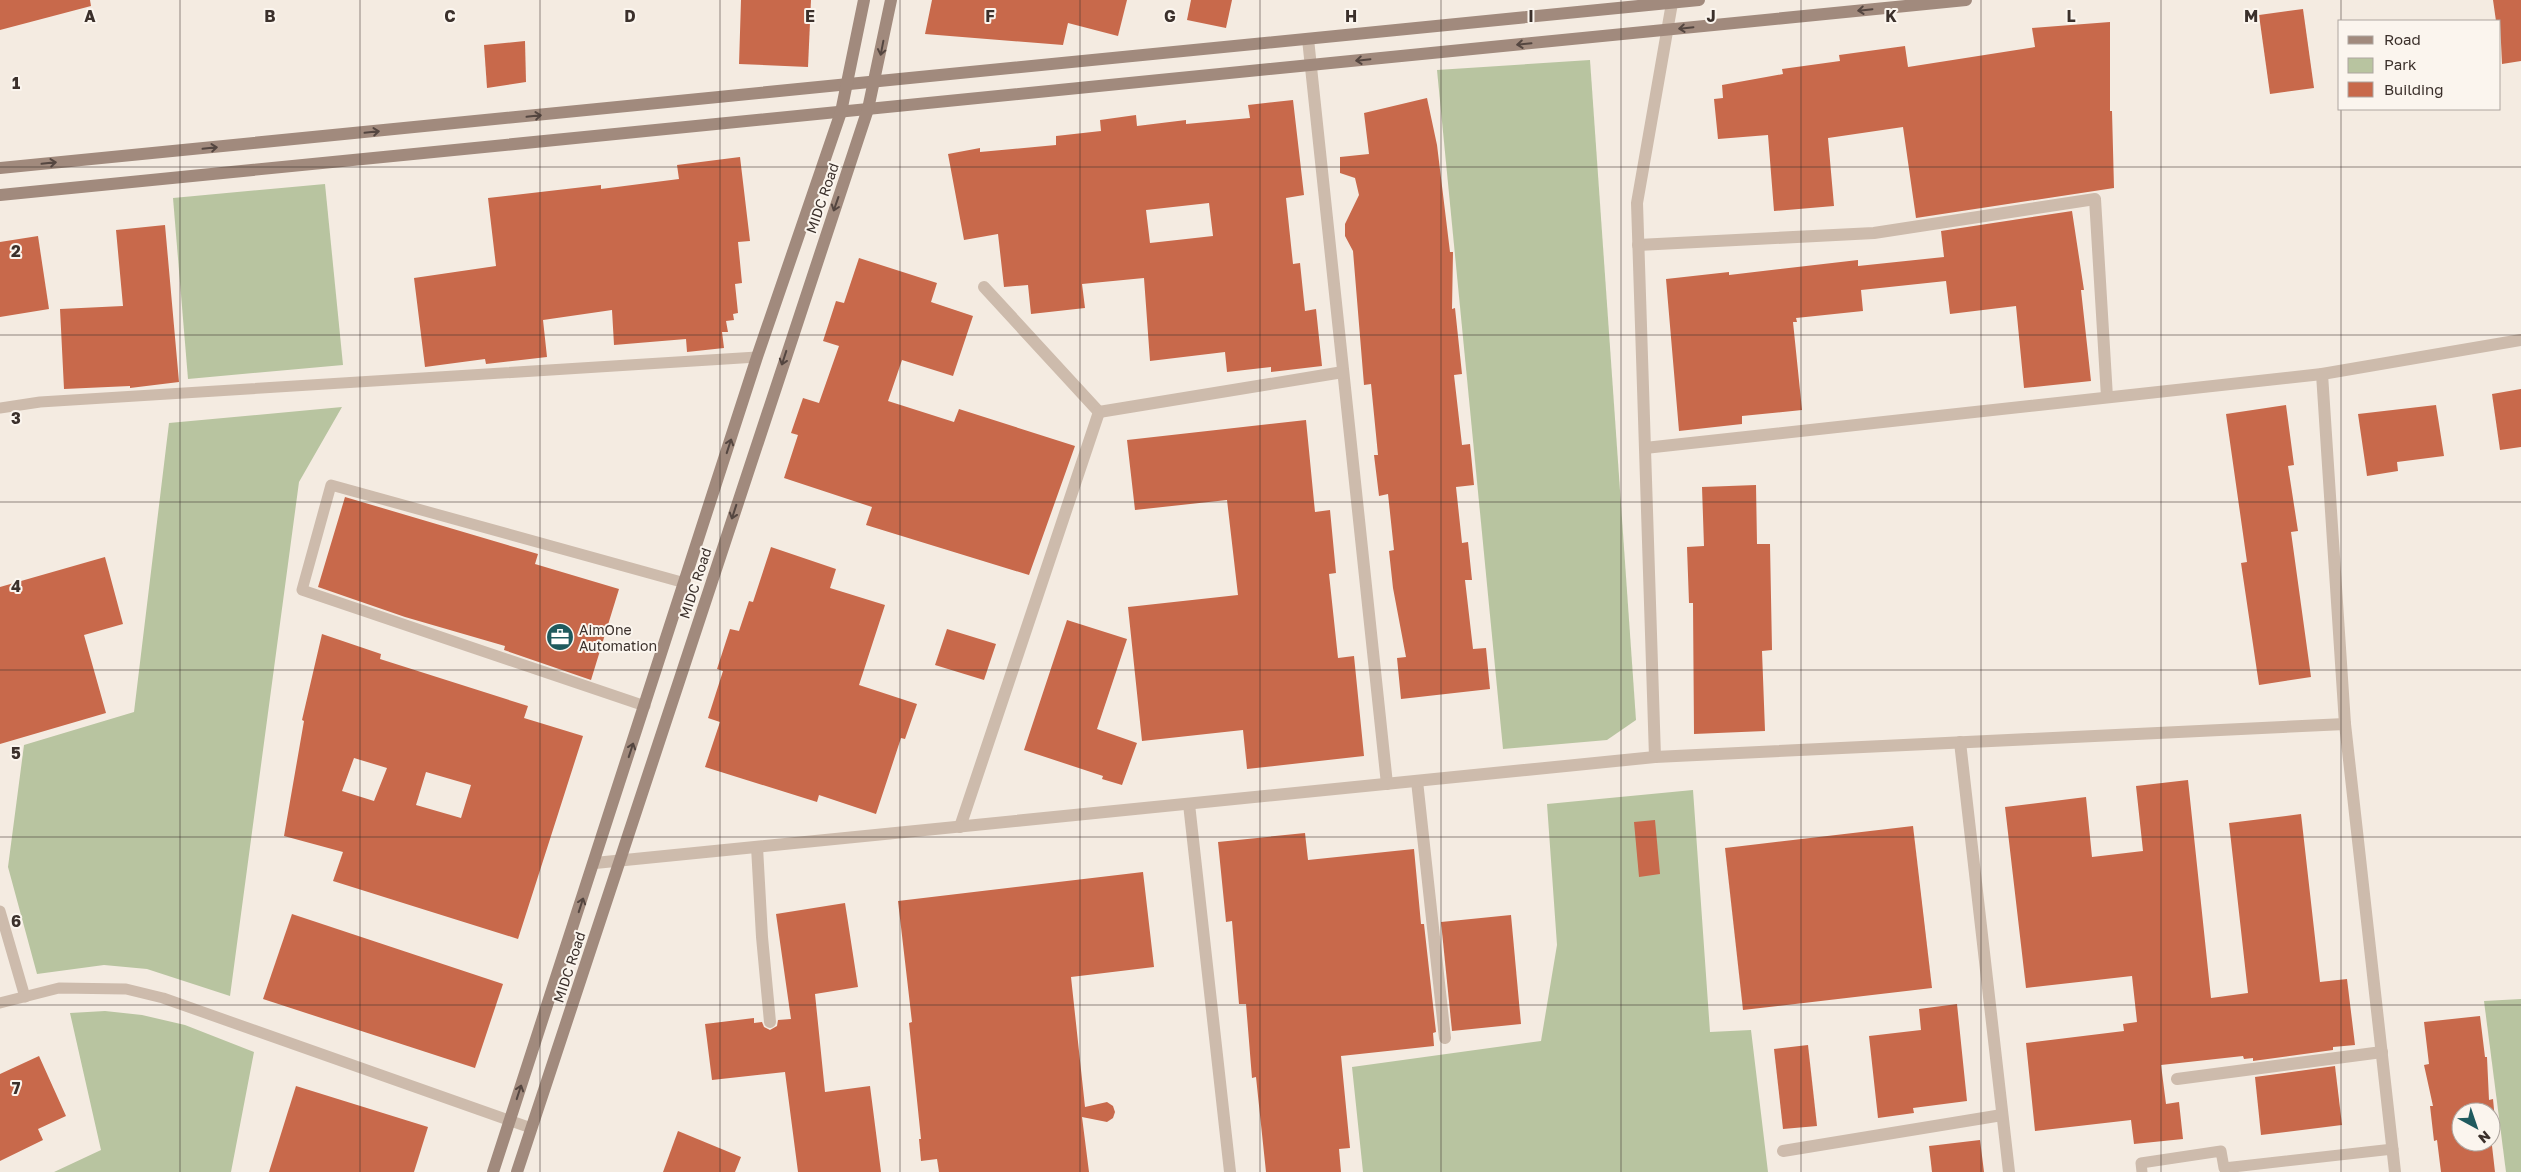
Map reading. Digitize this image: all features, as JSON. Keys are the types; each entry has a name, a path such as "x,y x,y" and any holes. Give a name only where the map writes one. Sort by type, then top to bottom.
{"main road":[{"name":"MIDC Road","path":"493,1172 595,863 757,358 840,112 864,0"},
{"name":"MIDC Road","path":"517,1172 868,109 891,0"},
{"path":"0,168 1308,39 1672,1 1699,0"},
{"path":"0,194 1966,0"}],"street":[{"path":"1655,757 1637,203 1672,1"},
{"path":"1308,39 1387,784"},
{"path":"1638,245 1874,233 2095,199 2107,397"},
{"path":"984,287 1099,412"},
{"path":"1645,448 2322,374 2521,340"},
{"path":"1099,412 1343,372"},
{"path":"2322,374 2345,724 2395,1172"},
{"path":"960,827 1099,412"},
{"path":"595,863 1655,757 2345,724"},
{"path":"1960,742 2009,1172"},
{"path":"1417,781 1445,1038"},
{"path":"1189,804 1230,1172"},
{"path":"757,847 762,937 770,1022"},
{"path":"2177,1079 2382,1052"},
{"path":"1783,1151 2002,1115"}],"lane":[{"path":"0,408 40,402 757,358"},
{"path":"645,706 302,590 331,485 685,583"},
{"path":"0,911 25,997"},
{"path":"0,1003 59,988 126,989 154,996 532,1128"},
{"path":"2142,1172 2142,1163 2220,1151 2224,1168 2393,1149"}],"green space":[{"path":"1590,60 1636,720 1607,740 1503,749 1437,70"},
{"path":"325,184 343,365 188,379 173,198"},
{"path":"342,407 299,482 230,996 147,969 104,965 37,974 8,867 24,745 134,712 169,423"},
{"path":"1693,790 1710,1032 1751,1030 1768,1172 1363,1172 1352,1067 1541,1041 1557,945 1547,804"},
{"path":"2521,999 2521,1172 2506,1172 2501,1133 2501,1102 2497,1102 2484,1001"},
{"path":"105,1011 142,1015 185,1025 254,1052 231,1172 54,1172 101,1150 70,1013"}],"building":[{"path":"0,0 90,0 91,6 0,30"},
{"path":"741,0 811,0 808,67 739,64"},
{"path":"932,0 1127,0 1118,36 1068,23 1063,45 925,34"},
{"path":"1191,0 1232,0 1226,28 1187,20"},
{"path":"2493,0 2521,0 2521,61 2502,64 2501,20 2496,20"},
{"path":"2303,9 2314,88 2270,94 2259,15"},
{"path":"2110,22 2110,111 2112,111 2114,188 1916,218 1903,127 1828,138 1834,206 1774,211 1768,135 1718,139 1714,99 1723,98 1722,85 1783,74 1782,69 1840,61 1839,55 1905,46 1908,67 2035,47 2032,28"},
{"path":"525,41 526,82 487,88 484,45"},
{"path":"1427,98 1437,145 1450,252 1453,252 1452,309 1455,308 1462,374 1454,375 1462,445 1470,444 1474,485 1456,487 1462,543 1468,542 1472,580 1465,580 1473,649 1486,648 1490,689 1401,699 1397,658 1406,657 1393,588 1389,551 1394,550 1388,494 1379,496 1374,455 1378,455 1371,384 1364,385 1353,251 1345,236 1345,224 1359,195 1355,178 1340,173 1340,157 1369,154 1364,113"},
{"path":"1293,100 1304,195 1286,198 1293,264 1300,263 1305,311 1316,309 1322,366 1271,372 1271,367 1227,372 1225,352 1150,361 1144,278 1082,284 1085,308 1031,314 1028,285 1004,287 998,234 964,240 948,154 980,148 980,152 1056,145 1056,136 1101,131 1100,120 1136,115 1137,126 1186,120 1186,124 1250,118 1248,105","holes":["1209,203 1213,236 1150,243 1146,210"]},
{"path":"740,157 750,241 738,242 742,283 735,284 738,313 733,314 734,320 726,321 728,332 722,332 724,348 687,352 686,339 614,345 612,310 543,320 547,357 486,364 485,359 425,367 414,278 496,266 488,198 601,185 601,189 679,179 677,165"},
{"path":"2072,211 2084,290 2081,290 2091,381 2024,388 2016,306 1950,314 1946,281 1861,290 1863,311 1796,318 1797,322 1793,322 1802,410 1742,416 1742,424 1679,431 1666,279 1729,272 1729,275 1858,260 1858,266 1944,257 1941,231"},
{"path":"165,225 179,382 130,388 130,386 64,389 60,309 123,306 116,230"},
{"path":"38,236 49,309 0,317 0,242"},
{"path":"859,258 937,283 931,302 973,316 953,376 902,360 888,401 954,422 959,409 1075,446 1029,575 866,525 872,507 784,478 798,435 791,433 803,398 819,403 839,346 823,341 836,301 844,303"},
{"path":"2521,389 2521,447 2500,450 2492,394"},
{"path":"2286,405 2294,465 2288,466 2298,531 2291,532 2311,677 2259,685 2241,563 2247,562 2226,414"},
{"path":"2436,405 2444,456 2397,462 2398,471 2367,476 2358,414"},
{"path":"1306,420 1315,512 1330,510 1336,573 1329,574 1338,658 1354,656 1364,756 1247,769 1243,730 1142,741 1128,607 1238,595 1227,500 1135,510 1127,440"},
{"path":"1756,485 1757,544 1770,544 1772,650 1762,651 1765,731 1694,734 1693,603 1689,603 1687,547 1704,546 1702,487"},
{"path":"345,497 538,554 535,564 619,589 591,680 504,650 505,646 405,617 318,587"},
{"path":"771,547 836,569 830,588 885,605 859,685 917,704 905,739 901,738 876,814 819,795 817,802 705,767 720,722 708,718 723,671 717,669 730,629 739,631 749,601 753,602"},
{"path":"105,557 123,624 84,635 106,713 0,744 0,587"},
{"path":"1067,620 1127,639 1097,729 1137,743 1122,785 1102,779 1103,776 1024,750"},
{"path":"947,629 996,644 984,680 935,665"},
{"path":"322,634 381,654 380,659 528,706 524,718 583,736 518,939 333,881 343,852 284,836 304,721 302,720","holes":["354,758 387,768 374,801 342,791","426,772 471,785 461,818 416,805"]},
{"path":"2188,780 2211,998 2248,993 2229,823 2301,814 2320,982 2347,979 2355,1045 2333,1047 2333,1050 2253,1061 2253,1058 2244,1059 2243,1056 2161,1065 2166,1104 2179,1102 2183,1139 2134,1144 2131,1120 2035,1131 2026,1043 2124,1031 2123,1024 2137,1022 2132,976 2026,988 2005,807 2086,797 2092,857 2143,851 2136,786"},
{"path":"1655,820 1660,874 1639,877 1634,822"},
{"path":"1913,826 1932,988 1743,1010 1725,848"},
{"path":"1305,833 1308,860 1414,849 1421,924 1424,924 1436,1032 1433,1033 1434,1046 1341,1056 1350,1148 1339,1149 1341,1172 1266,1172 1256,1077 1252,1078 1246,1004 1239,1004 1232,921 1226,922 1218,842"},
{"path":"1143,872 1154,967 1071,977 1085,1107 1107,1102 1113,1106 1115,1112 1113,1118 1107,1122 1082,1117 1089,1172 939,1172 937,1159 921,1161 919,1139 921,1139 909,1023 912,1022 898,901"},
{"path":"845,903 858,987 815,994 825,1092 870,1086 881,1172 798,1172 785,1072 712,1080 705,1024 754,1018 754,1023 762,1022 764,1027 770,1030 777,1026 778,1020 791,1019 776,914"},
{"path":"292,914 503,984 475,1068 263,999"},
{"path":"1511,915 1521,1024 1452,1031 1441,922"},
{"path":"1957,1004 1967,1101 1913,1108 1914,1113 1878,1118 1869,1036 1921,1030 1919,1009"},
{"path":"2480,1016 2485,1057 2487,1057 2489,1100 2493,1099 2493,1102 2451,1102 2451,1152 2493,1152 2495,1172 2441,1172 2437,1140 2434,1141 2430,1106 2433,1106 2424,1065 2429,1064 2424,1022"},
{"path":"1808,1045 1817,1126 1783,1129 1774,1049"},
{"path":"39,1056 66,1116 38,1129 43,1140 0,1161 0,1074"},
{"path":"2335,1066 2342,1125 2261,1135 2255,1077"},
{"path":"296,1086 428,1127 414,1172 269,1172"},
{"path":"678,1131 741,1157 735,1172 663,1172"},
{"path":"1980,1140 1984,1172 1932,1172 1929,1146"}],"place":[{"name":"AimOne Automation","path":"560,637"}]}
